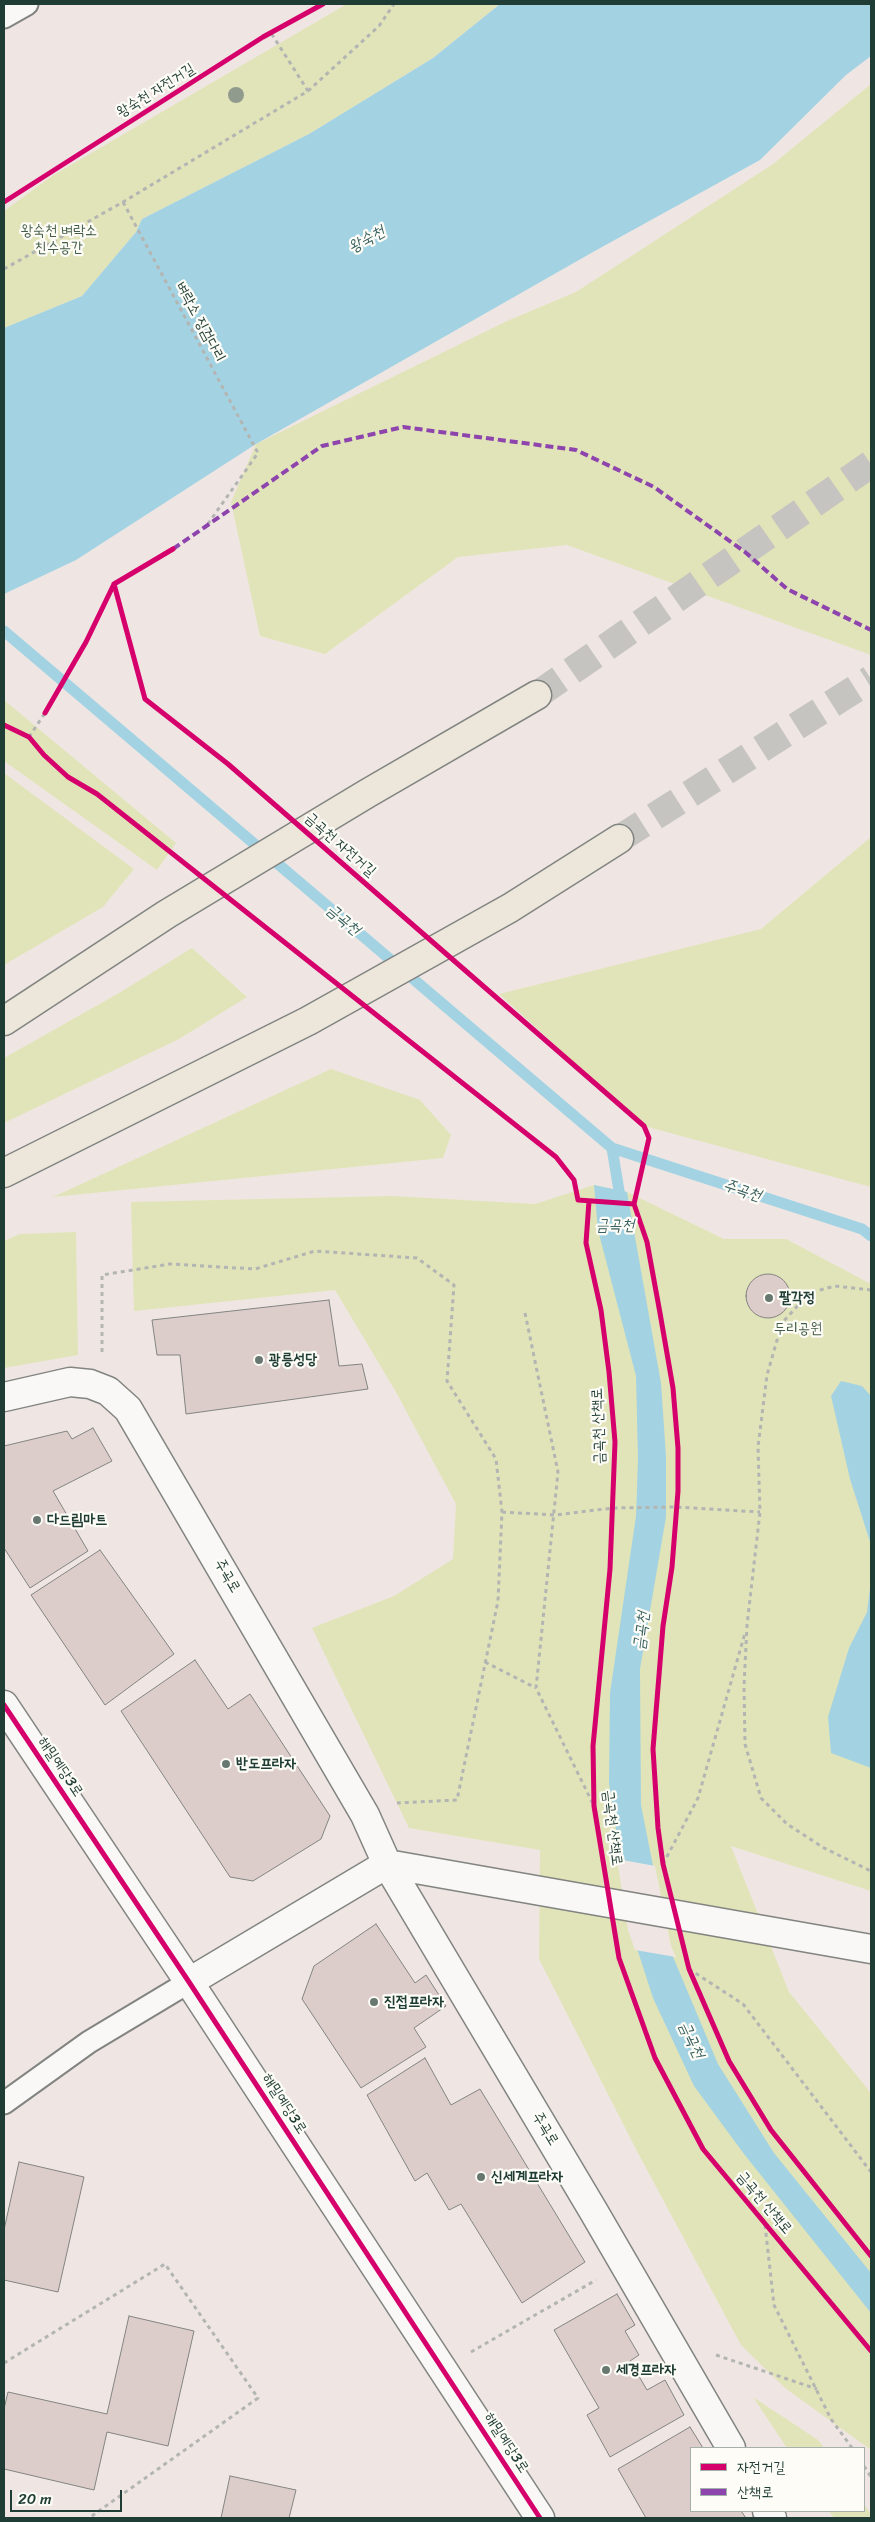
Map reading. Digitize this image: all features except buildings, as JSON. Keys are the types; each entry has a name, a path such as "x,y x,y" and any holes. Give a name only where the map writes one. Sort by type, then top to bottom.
{"highway":[{"path":"4,1021 167,914 368,793 537,695"},
{"path":"4,1173 308,1021 510,908 619,839"}],"street":[{"name":"주곡로","path":"4,1397 70,1382 90,1384 108,1390 128,1409 359,1804 386,1864 624,2263 730,2447"},
{"name":"해밀예당3로","path":"4,1705 189,1982 540,2518"},
{"path":"189,1982 386,1864 871,1949"}],"lane":[{"path":"4,17 27,4"},
{"path":"4,2103 89,2042 189,1982"}],"path":[{"path":"4,269 123,202 308,91 379,26 394,4"},
{"path":"263,37 279,28"},
{"path":"270,32 308,91"},
{"path":"110,592 114,584 173,549"},
{"path":"114,584 116,594"},
{"path":"29,737 50,705"},
{"path":"20,733 29,737 34,743"},
{"path":"102,1388 102,1275 170,1264 256,1269 315,1251 417,1258 454,1285 447,1381 496,1459 502,1512 498,1601 457,1800 359,1804"},
{"path":"871,1290 835,1286 810,1293 782,1323 767,1375 758,1447 760,1512 747,1625 744,1686 745,1744 761,1798 787,1824 824,1848 871,1871"},
{"path":"525,1313 558,1472 536,1688 594,1806"},
{"path":"612,1517 613,1498"},
{"path":"675,1517 676,1499"},
{"path":"502,1512 555,1515 613,1508 675,1507 760,1512"},
{"path":"663,1864 698,1798 734,1678 747,1625"},
{"path":"485,1662 536,1688"},
{"path":"662,1855 665,1874"},
{"path":"687,1959 696,1984"},
{"path":"690,1969 744,2004 871,2172"},
{"path":"765,2224 774,2306 832,2419 851,2447"},
{"path":"443,2369 624,2263"},
{"path":"4,2363 166,2264 258,2398 89,2518"},
{"path":"666,2338 817,2390"}],"green space":[{"name":"왕숙천 벼락소 친수공간","path":"347,4 500,4 433,58 309,134 142,219 136,232 82,296 4,328 4,211 52,176"},
{"path":"871,84 871,655 567,545 458,557 325,654 260,636 231,502 256,444 507,321 576,292 773,164"},
{"path":"4,700 176,843 157,870 4,761"},
{"path":"4,773 134,869 103,907 4,965"},
{"path":"871,837 871,1187 644,1126 499,994 761,929"},
{"path":"192,948 247,997 179,1039 4,1123 4,1058 119,993"},
{"path":"331,1069 420,1100 451,1135 443,1158 53,1197"},
{"name":"두리공원","path":"594,1185 627,1192 724,1239 786,1239 871,1284 871,1891 731,1846 789,1992 871,2093 871,2450 785,2388 741,2345 639,2155 539,1959 540,1850 409,1828 312,1628 394,1596 453,1559 456,1504 396,1392 335,1290 134,1311 131,1202 392,1196 535,1204"},
{"path":"76,1232 78,1355 4,1368 4,1241 20,1234"},
{"path":"753,2397 818,2440 823,2447 786,2447"},
{"path":"865,2505 871,2514 871,2518 834,2518 830,2512 865,2512"}],"water":[{"name":"왕숙천","path":"500,4 871,4 871,56 846,75 760,160 593,252 256,444 76,560 4,594 4,328 82,296 136,232 142,219 309,134 433,58"},
{"name":"금곡천","path":"594,1185 627,1192 661,1383 666,1456 666,1517 640,1669 641,1805 669,1947 718,2064 774,2153 871,2273 871,2313 744,2154 694,2086 653,1998 631,1930 609,1783 610,1693 636,1516 638,1460 636,1376 598,1230"},
{"path":"841,1381 862,1386 871,1396 871,1545 850,1479 831,1396"},
{"path":"871,1580 871,1768 831,1753 828,1717 849,1648 867,1612"}],"pier":[{"path":"617,1859 655,1866 671,1946 676,1957 635,1950 628,1930"}],"waterway":[{"name":"금곡천","path":"4,631 612,1148 621,1203"},
{"name":"주곡천","path":"612,1148 862,1229 871,1236"}],"tunnel":[{"path":"537,695 871,464"},
{"path":"619,839 871,679"}],"marked path":[{"path":"173,549 322,446 403,427 576,450 654,487 745,552 787,589 871,630"}],"cycle path":[{"name":"왕숙천 자전거길","path":"4,202 263,37 323,4"},
{"path":"114,584 173,549"},
{"name":"금곡천 자전거길","path":"45,713 86,642 114,584 145,699 228,764 644,1126 649,1138 634,1204"},
{"path":"4,725 29,737 44,755 68,777 97,794 556,1157 574,1180 578,1200 634,1204"},
{"name":"금곡천 산책로","path":"589,1201 586,1243 601,1310 615,1442 610,1569 593,1746 594,1806 619,1958 655,2058 703,2149 871,2351"},
{"path":"634,1204 647,1242 660,1313 673,1388 678,1448 678,1491 672,1567 663,1626 653,1749 658,1828 663,1864 689,1969 729,2061 771,2130 871,2256"},
{"path":"4,1705 189,1982 540,2518"}],"place":[{"name":"팔각정","path":"769,1298"},
{"name":"광릉성당","path":"259,1360"},
{"name":"다드림마트","path":"37,1520"},
{"name":"반도프라자","path":"226,1764"},
{"name":"진접프라자","path":"374,2002"},
{"name":"신세계프라자","path":"481,2177"},
{"name":"세경프라자","path":"606,2370"}]}
